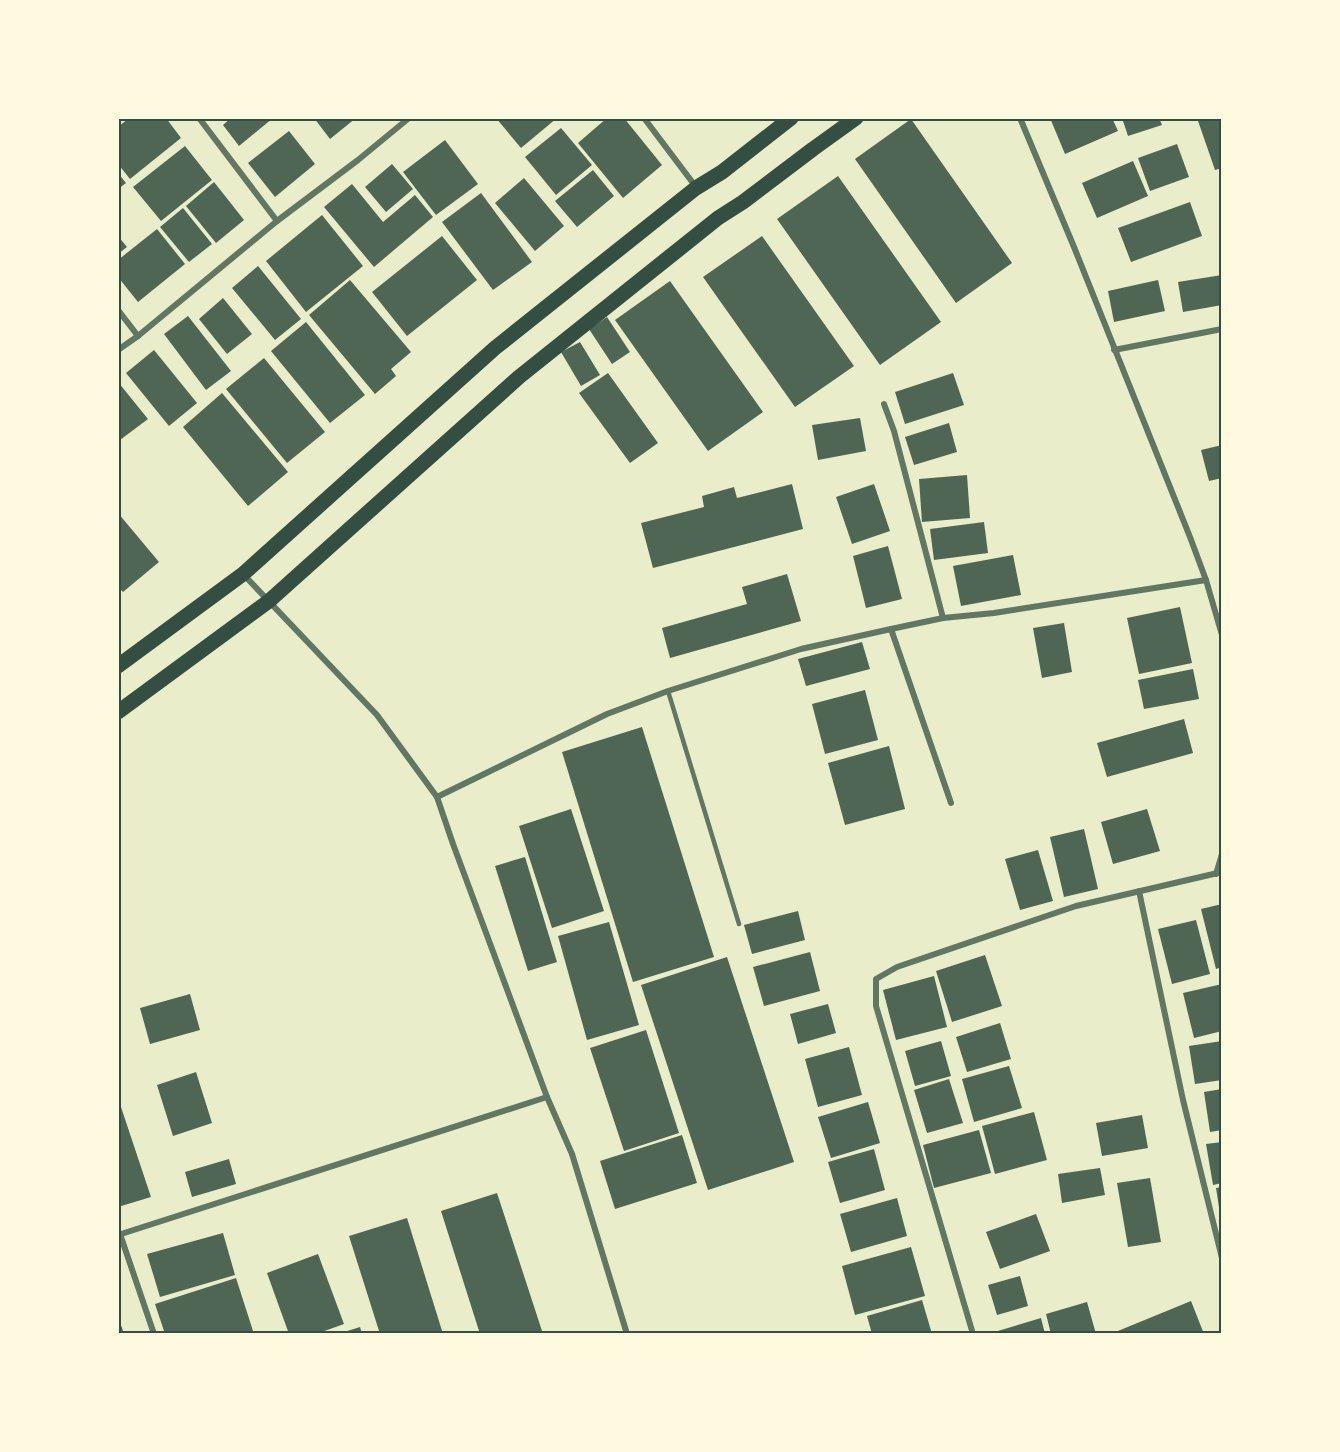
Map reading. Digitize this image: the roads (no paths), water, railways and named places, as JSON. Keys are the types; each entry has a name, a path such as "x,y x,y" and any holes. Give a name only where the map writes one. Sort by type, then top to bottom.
{"main road":[{"path":"118,712 269,601 519,377 718,218 856,118"},
{"path":"118,666 243,574 495,348 696,188 722,172 791,119"}],"street":[{"path":"199,118 277,221"},
{"path":"118,350 409,118"},
{"path":"644,118 696,188"},
{"path":"1020,118 1173,495 1206,580 1221,635"},
{"path":"118,310 138,336"},
{"path":"1114,350 1221,329"},
{"path":"884,404 894,431 943,618"},
{"path":"243,574 377,715 437,797 547,1097 572,1154 627,1334"},
{"path":"437,797 607,714 801,650 943,618 994,614 1206,580"},
{"path":"891,629 951,803"},
{"path":"973,1334 876,1005 876,980 897,967 1076,906 1219,873 1221,854"},
{"path":"1139,891 1183,1100 1221,1258"},
{"path":"154,1334 119,1234 547,1097"}],"lane":[{"path":"668,692 739,924"}]}
